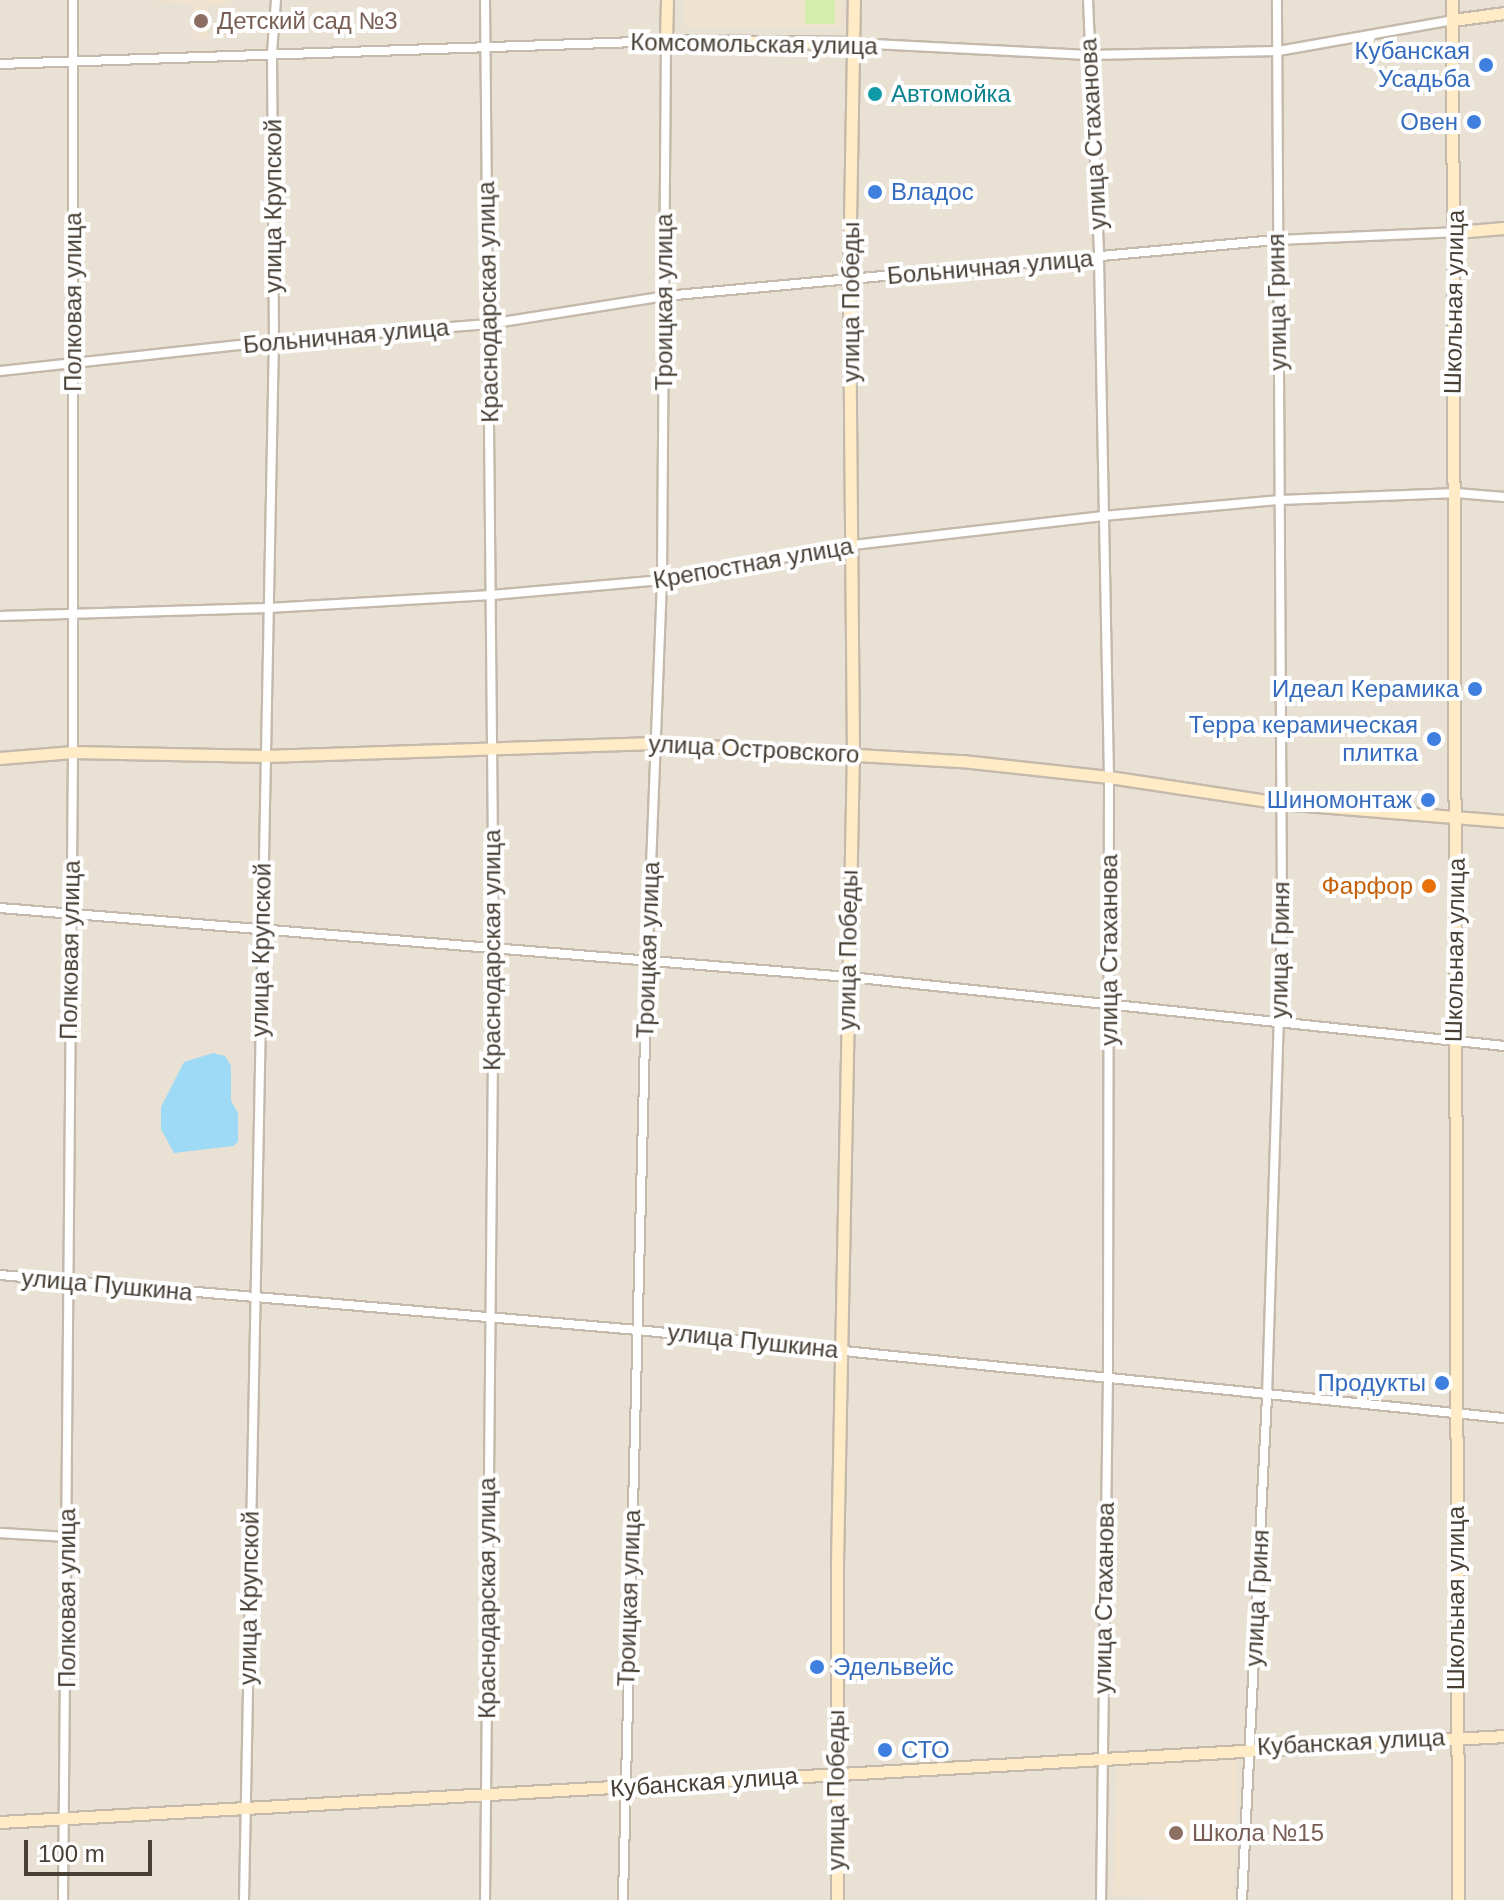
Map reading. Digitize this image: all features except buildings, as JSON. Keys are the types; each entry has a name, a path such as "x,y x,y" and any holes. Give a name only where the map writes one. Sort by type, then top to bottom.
{"street":[{"name":"Полковая улица","path":"63,1900 73,752 73,0"},
{"name":"улица Крупской","path":"244,1900 274,341 272,53 276,0"},
{"name":"Краснодарская улица","path":"485,0 494,947 485,1900"},
{"name":"Троицкая улица","path":"623,1900 647,962 662,580 667,0"},
{"name":"улица Победы","path":"837,1900 835,1773 853,753 849,279 854,0"},
{"name":"улица Стаханова","path":"1088,0 1099,257 1109,777 1108,1375 1101,1900"},
{"name":"улица Гриня","path":"1242,1900 1267,1396 1282,908 1277,0"},
{"name":"Школьная улица","path":"1452,0 1456,232 1452,373 1456,493 1454,1043 1458,1900"},
{"name":"Комсомольская улица","path":"0,64 666,41 853,43 1089,55 1278,51 1504,13"},
{"name":"Больничная улица","path":"0,371 274,341 489,324 665,296 1276,240 1504,228"},
{"name":"Крепостная улица","path":"0,616 268,608 492,595 662,580 853,545 1103,516 1280,500 1456,493 1504,497"},
{"name":"улица Островского","path":"0,758 73,752 265,756 655,743 853,753 1109,777 1280,803 1504,821"},
{"path":"0,908 849,977 1278,1025 1504,1046"},
{"name":"улица Пушкина","path":"0,1275 637,1330 1108,1375 1267,1396 1504,1418"},
{"path":"0,1533 68,1537"},
{"name":"Кубанская улица","path":"0,1822 485,1792 624,1788 1456,1736 1504,1736"}],"shaded area":[{"path":"0,0 1504,0 1504,1900 0,1900"},
{"name":"Детский сад №3","path":"142,0 230,0 230,5 208,5 208,38 194,38 194,5"},
{"path":"685,0 843,0 843,27 685,27"},
{"name":"Школа №15","path":"1118,1756 1238,1760 1233,1900 1113,1896"}],"green space":[{"path":"805,0 835,0 835,24 805,24"}],"water":[{"path":"213,1053 225,1056 231,1066 231,1101 238,1113 238,1142 233,1146 174,1153 161,1129 161,1107 184,1062"}],"place":[{"name":"Детский сад №3","path":"201,21"},
{"name":"Кубанская Усадьба","path":"1486,65"},
{"name":"Автомойка","path":"875,94"},
{"name":"Овен","path":"1474,122"},
{"name":"Владос","path":"875,192"},
{"name":"Идеал Керамика","path":"1475,689"},
{"name":"Терра керамическая плитка","path":"1434,739"},
{"name":"Шиномонтаж","path":"1428,800"},
{"name":"Фарфор","path":"1429,886"},
{"name":"Продукты","path":"1442,1383"},
{"name":"Эдельвейс","path":"817,1667"},
{"name":"СТО","path":"885,1750"},
{"name":"Школа №15","path":"1176,1833"}]}
